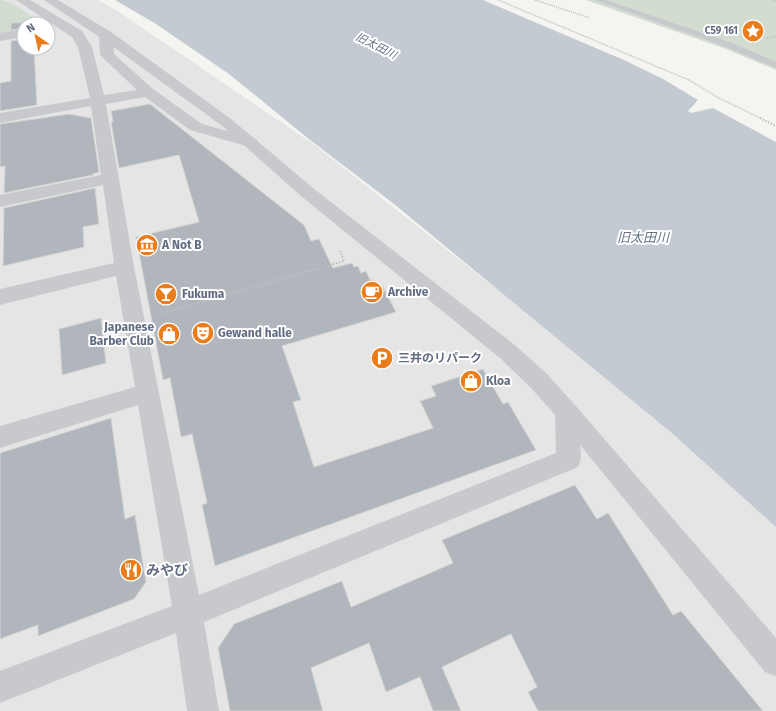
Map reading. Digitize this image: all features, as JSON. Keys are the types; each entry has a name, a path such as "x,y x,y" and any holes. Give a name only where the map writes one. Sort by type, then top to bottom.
{"street":[{"path":"22,0 42,16"},
{"path":"50,0 106,35 201,103 250,142 325,206 508,352 538,380 567,412 776,661"},
{"path":"56,27 77,34 85,47 98,100 124,267 188,614 203,711"},
{"path":"0,37 16,34"},
{"path":"106,35 107,55 148,92 196,127 250,142"},
{"path":"0,118 148,92"},
{"path":"0,201 110,178"},
{"path":"0,297 124,267"},
{"path":"0,437 147,393"},
{"path":"0,687 188,614 569,459 567,412"}],"lane":[{"path":"599,0 776,64"}],"path":[{"path":"498,0 689,80 717,97 776,126"},
{"path":"134,320 243,291 344,261 325,206"}],"shaded area":[{"path":"0,0 98,0 116,10 316,146 700,450 776,527 776,711 0,711"},
{"path":"0,0 16,5 31,16 16,16 16,31 0,33"},
{"path":"586,0 776,0 776,70 726,49"}],"water":[{"name":"旧太田川","path":"115,0 483,0 624,60 663,79 698,100 688,111 691,113 713,108 776,142 776,527 673,434 394,204 310,140 229,74 156,24"}],"building":[{"path":"11,23 16,23 16,29 11,30"},
{"path":"16,40 16,56 34,56 37,105 0,111 0,83 11,81 11,41"},
{"path":"150,104 304,225 311,241 319,239 333,268 352,263 354,267 358,266 361,273 366,271 370,280 374,280 377,286 382,285 396,312 282,346 301,400 293,402 314,467 433,428 420,401 436,396 431,386 483,369 503,404 508,402 536,450 215,566 202,505 207,503 192,434 181,437 170,378 163,380 136,237 199,222 179,155 119,168 111,122 113,122 111,111"},
{"path":"69,114 91,118 99,172 93,175 4,193 5,166 0,167 0,124"},
{"path":"95,188 99,224 83,227 84,247 3,266 4,208"},
{"path":"101,318 106,363 62,375 59,329"},
{"path":"111,418 125,519 135,515 146,582 134,599 38,636 38,625 0,639 0,453"},
{"path":"575,485 597,519 608,513 673,615 681,611 763,711 538,711 528,692 537,687 511,634 442,667 461,711 433,711 420,677 386,692 369,643 311,668 323,711 230,711 218,648 234,624 342,581 351,607 453,563 442,540"}],"place":[{"name":"C59 161","path":"753,31"},
{"name":"A Not B","path":"147,245"},
{"name":"Archive","path":"372,292"},
{"name":"Fukuma","path":"166,294"},
{"name":"Gewand halle","path":"203,333"},
{"name":"Japanese Barber Club","path":"169,334"},
{"name":"三井のリパーク","path":"382,358"},
{"name":"Kloa","path":"471,381"},
{"name":"みやび","path":"131,570"}]}
